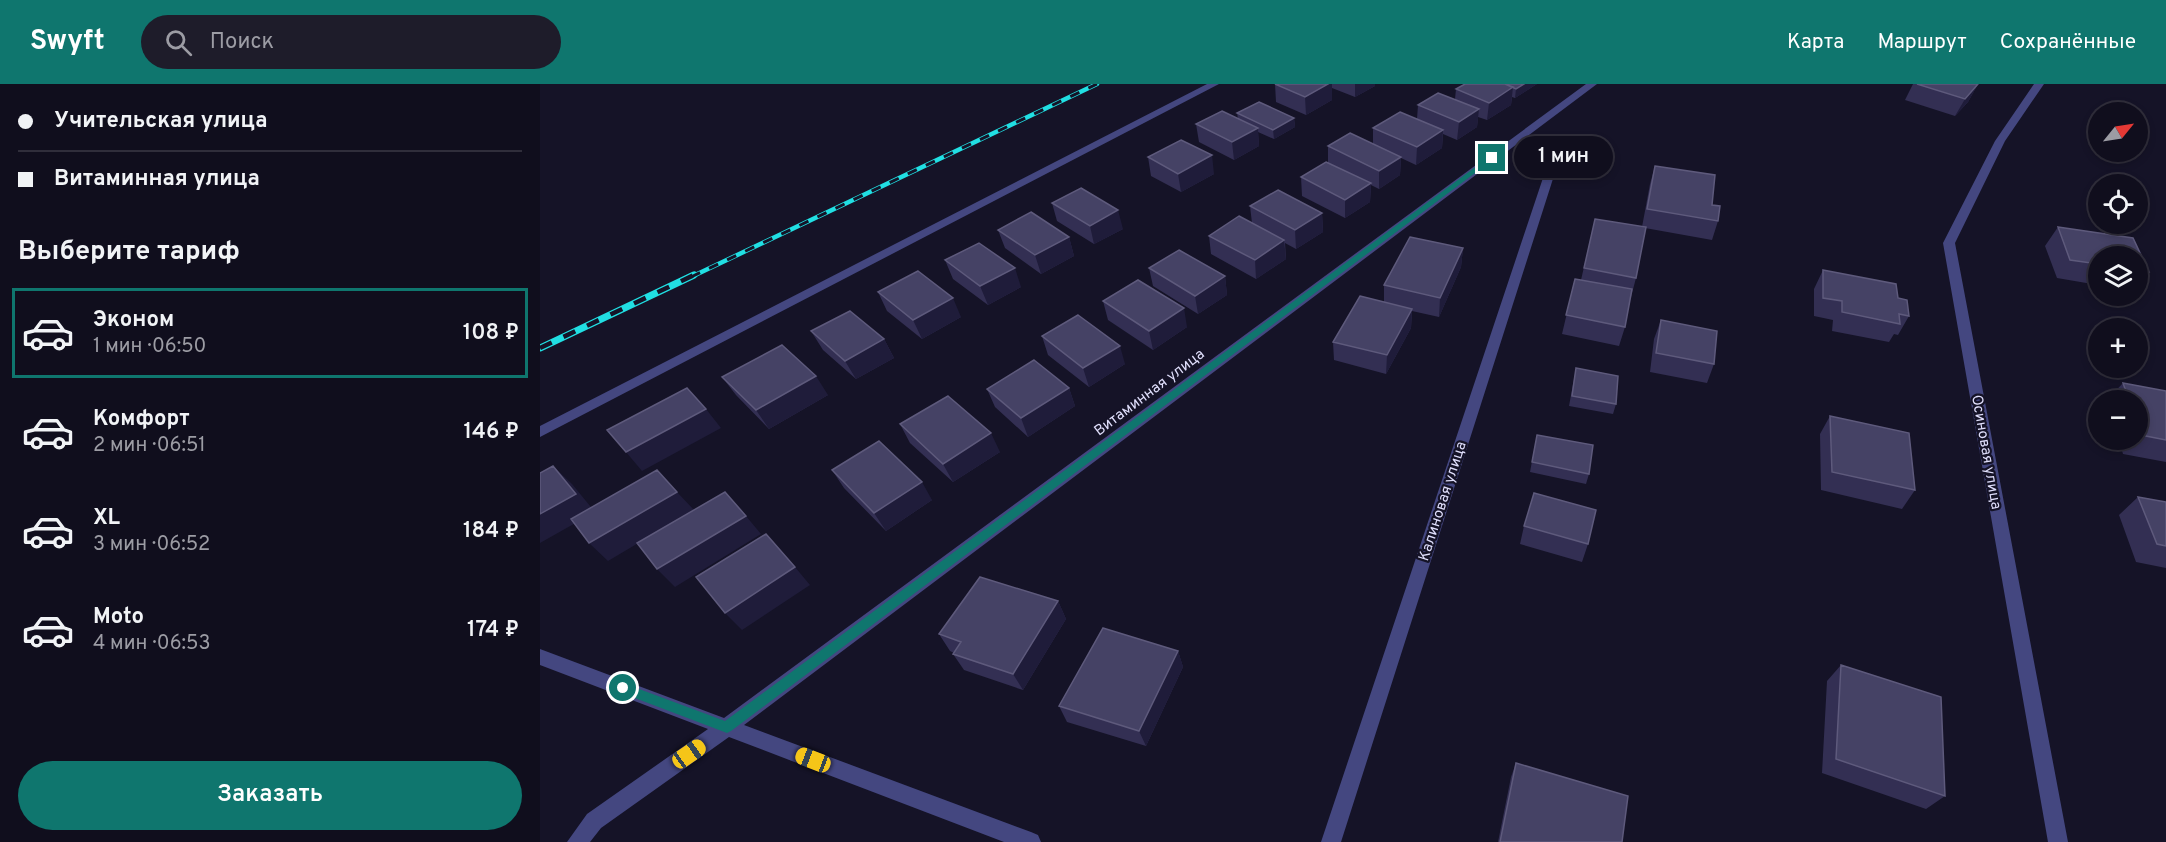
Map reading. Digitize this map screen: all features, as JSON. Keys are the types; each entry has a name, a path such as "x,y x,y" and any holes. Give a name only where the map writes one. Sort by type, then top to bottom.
{"street":[{"path":"540,432 1214,84"},
{"name":"Осиновая улица","path":"2039,84 2000,141 1949,243 2058,842"},
{"name":"Витаминная улица","path":"577,842 594,821 727,727 1586,85"},
{"name":"Калиновая улица","path":"1331,842 1554,160"},
{"path":"540,657 1030,842"}],"building":[{"path":"1275,84 1328,84 1305,97"},
{"path":"1465,84 1505,84 1513,87 1489,103 1456,89"},
{"path":"1505,84 1524,84 1516,89"},
{"path":"1917,84 1978,84 1965,99"},
{"path":"1438,93 1479,109 1459,122 1418,105"},
{"path":"1259,102 1294,118 1273,130 1237,113"},
{"path":"1222,111 1258,128 1232,142 1196,124"},
{"path":"1400,112 1443,130 1417,147 1373,128"},
{"path":"1350,133 1401,157 1379,171 1328,146"},
{"path":"1181,140 1212,155 1178,174 1148,157"},
{"path":"1326,162 1371,183 1345,200 1301,177"},
{"path":"1655,166 1715,175 1712,205 1720,206 1718,221 1647,209"},
{"path":"1081,188 1118,210 1090,226 1052,203"},
{"path":"1278,190 1322,213 1295,230 1250,206"},
{"path":"1031,212 1069,237 1035,255 998,230"},
{"path":"1239,216 1284,240 1255,260 1209,236"},
{"path":"1595,219 1646,227 1636,278 1584,268"},
{"path":"2058,227 2088,231 2088,234 2133,238 2137,246 2088,246 2088,263 2070,260"},
{"path":"1410,237 1463,248 1440,298 1384,285"},
{"path":"979,243 1015,268 980,286 945,260"},
{"path":"1179,250 1225,276 1195,296 1149,268"},
{"path":"1823,270 1896,284 1898,298 1907,300 1909,316 1899,314 1900,324 1842,312 1842,301 1823,298"},
{"path":"918,271 953,298 913,320 878,292"},
{"path":"1575,279 1632,289 1625,327 1566,315"},
{"path":"1138,280 1184,308 1149,331 1103,301"},
{"path":"1360,296 1412,309 1387,355 1333,342"},
{"path":"850,311 884,339 845,361 811,331"},
{"path":"1078,315 1120,346 1083,368 1042,336"},
{"path":"1661,320 1717,331 1714,364 1656,353"},
{"path":"782,345 816,376 756,410 722,377"},
{"path":"1034,360 1069,388 1021,418 987,389"},
{"path":"1576,368 1618,376 1616,404 1572,396"},
{"path":"2123,383 2166,391 2166,440 2148,436 2148,390 2125,390"},
{"path":"687,388 706,409 626,452 607,430"},
{"path":"948,396 991,433 943,464 900,424"},
{"path":"1830,416 1909,433 1915,490 1832,472"},
{"path":"1537,435 1593,445 1589,474 1532,462"},
{"path":"879,441 922,482 874,513 832,470"},
{"path":"553,466 576,494 540,514 540,473"},
{"path":"657,470 677,492 589,543 571,519"},
{"path":"725,492 746,516 657,569 637,543"},
{"path":"1534,493 1596,510 1588,544 1524,526"},
{"path":"2138,497 2166,502 2166,546 2157,544"},
{"path":"766,534 795,567 725,613 696,577"},
{"path":"980,577 1058,601 1013,674 953,654 961,642 939,634"},
{"path":"1103,628 1178,651 1139,731 1059,706"},
{"path":"1841,665 1941,697 1945,796 1836,759"},
{"path":"1516,763 1628,796 1622,842 1500,842"}],"railway":[{"path":"691,277 1097,84"},
{"path":"540,348 694,275"}],"route":[{"path":"623,688 727,727 1492,158"}]}
